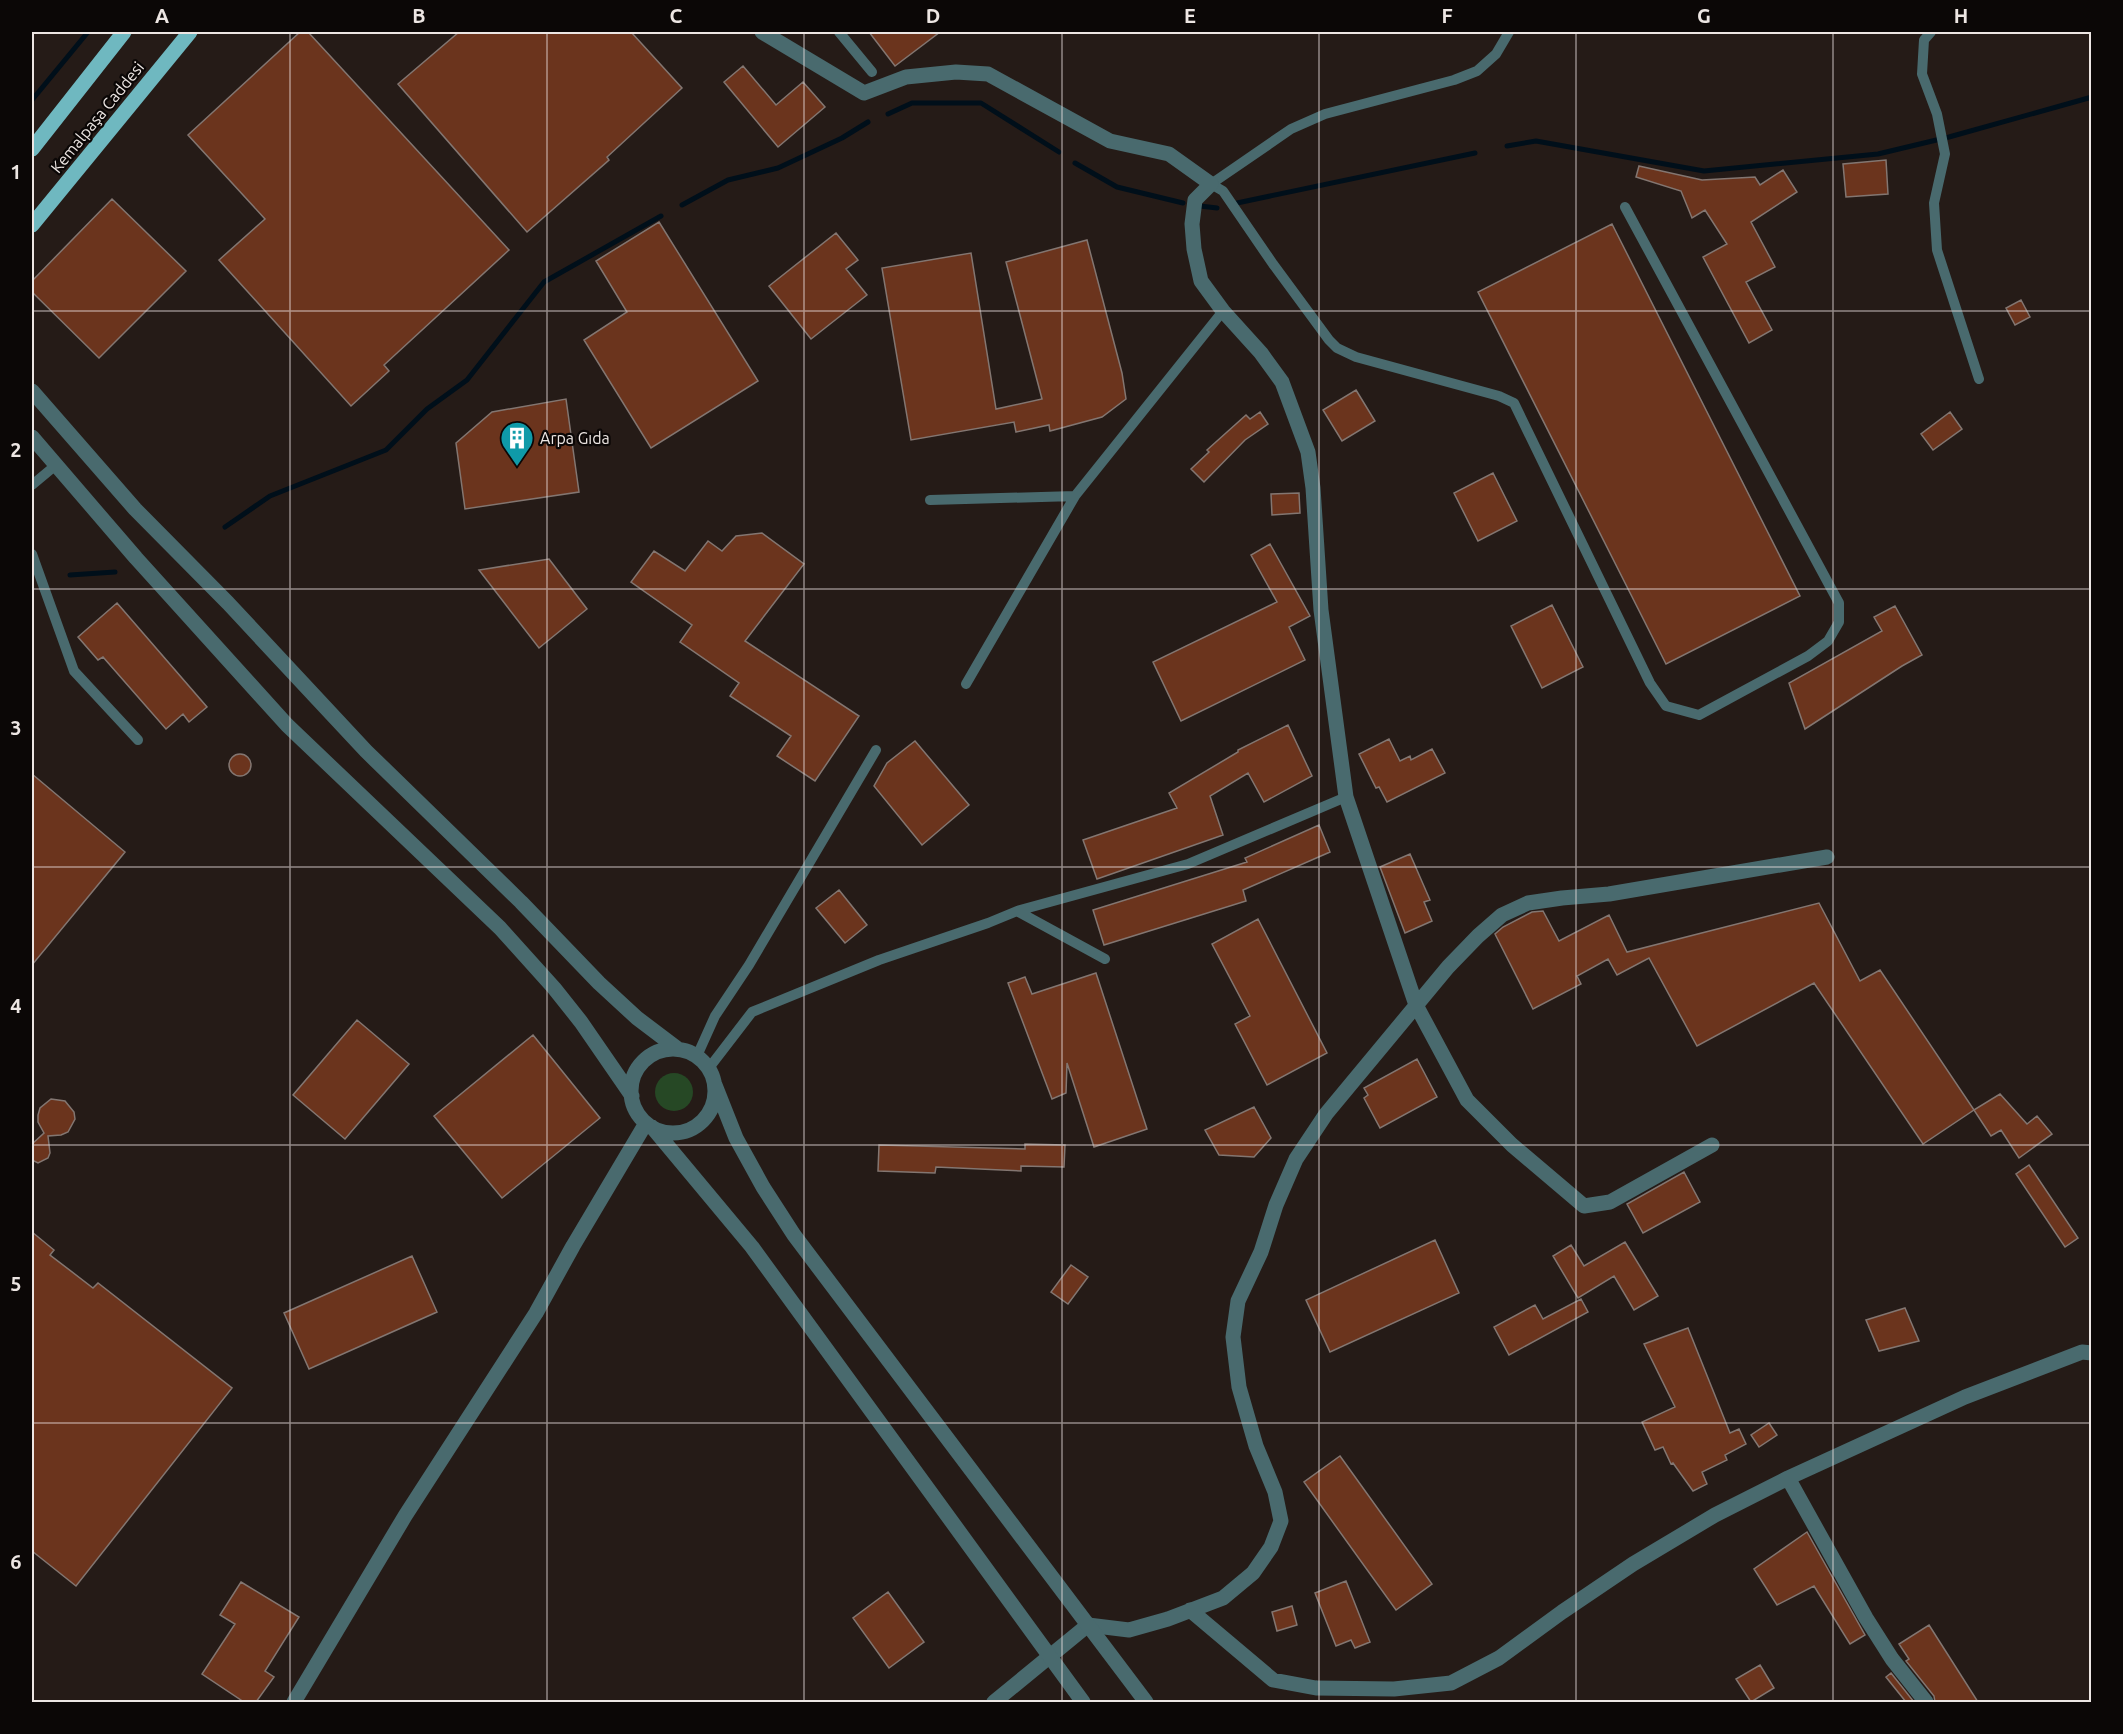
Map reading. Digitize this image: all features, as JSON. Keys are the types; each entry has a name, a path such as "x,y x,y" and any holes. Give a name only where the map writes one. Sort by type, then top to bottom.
{"main road":[{"name":"Kemalpaşa Caddesi","path":"32,149 124,32"},
{"name":"Kemalpaşa Caddesi","path":"32,225 190,32"}],"street":[{"path":"762,32 864,93 906,77 956,72 988,74 1110,141 1169,154 1211,184 1196,200 1192,225 1194,249 1201,281 1282,382 1308,452 1313,488 1321,610 1346,797 1416,1005 1467,1100 1512,1145 1584,1206 1610,1202 1712,1144"},
{"path":"32,391 135,509 228,603 366,751 521,902 598,983 637,1018 678,1049 697,1056 709,1068 736,1138 763,1187 794,1235 1146,1702"},
{"path":"32,437 135,558 287,725 500,928 581,1022 632,1096"},
{"path":"994,1702 1088,1625 1129,1629 1168,1619 1223,1598 1253,1573 1272,1547 1281,1521 1275,1492 1256,1446 1239,1387 1233,1337 1238,1301 1261,1252 1276,1205 1296,1159 1326,1114 1416,1005 1478,936 1503,915 1528,903 1609,894 1827,857"},
{"path":"678,1049 654,1054 636,1072 632,1084 634,1106 752,1247 1083,1702"},
{"path":"649,1125 664,1132 678,1133 691,1129 702,1122 710,1111 715,1099 715,1085"},
{"path":"294,1702 405,1516 536,1313 573,1246 649,1125"},
{"path":"1190,1610 1273,1680 1316,1688 1394,1689 1451,1683 1499,1658 1633,1564 1715,1515 1788,1478 1965,1397 2082,1352 2091,1353"},
{"path":"1788,1478 1871,1626 1892,1659 1926,1702"}],"lane":[{"path":"839,32 872,72"},
{"path":"1509,32 1496,54 1482,67 1466,76 1325,114 1291,129 1211,184 1223,191 1273,264 1337,348 1356,357 1499,396 1514,403 1650,683 1666,706 1698,715 1808,656 1828,641 1839,622 1839,603 1625,207"},
{"path":"1931,32 1924,40 1922,74 1937,114 1945,154 1934,203 1937,250 1979,378"},
{"path":"966,684 1075,496 1223,311"},
{"path":"32,485 56,465"},
{"path":"930,500 1075,496"},
{"path":"32,554 35,576 75,671 138,740"},
{"path":"697,1056 715,1016 749,965 876,750"},
{"path":"709,1068 752,1012 879,960 1017,911 1188,864 1346,797"},
{"path":"1017,911 1105,959"}],"green space":[{"path":"674,1073 681,1074 687,1079 692,1085 692,1099 687,1105 681,1110 674,1111 667,1110 661,1105 656,1099 655,1092 656,1085 661,1079 667,1074"}],"building":[{"path":"300,32 308,32 509,250 384,365 389,371 351,406 219,260 265,219 188,135"},
{"path":"459,32 631,32 682,88 607,157 609,160 527,232 398,84"},
{"path":"869,32 940,32 895,66"},
{"path":"743,66 776,105 803,82 825,107 778,147 724,82"},
{"path":"1886,160 1888,194 1846,197 1843,164"},
{"path":"1639,166 1702,180 1755,177 1760,185 1783,170 1797,192 1751,222 1775,267 1746,282 1772,330 1749,343 1703,257 1727,244 1705,210 1692,218 1681,191 1636,177"},
{"path":"112,199 186,271 99,358 32,292 32,281"},
{"path":"659,222 758,381 651,448 584,340 627,312 596,261"},
{"path":"1612,224 1800,596 1666,664 1478,292"},
{"path":"836,233 858,260 846,269 867,295 811,339 769,286"},
{"path":"1087,240 1122,373 1126,399 1102,417 1050,431 1049,425 1016,432 1014,422 911,440 882,268 971,253 996,409 1042,399 1006,262"},
{"path":"2021,300 2030,317 2015,325 2006,308"},
{"path":"1356,390 1375,421 1342,441 1323,410"},
{"name":"Arpa Gıda","path":"566,399 579,492 465,509 456,443 492,412"},
{"path":"1260,412 1268,424 1245,440 1204,482 1191,469 1209,452 1207,450 1246,415 1250,419"},
{"path":"1950,412 1962,429 1933,450 1921,434"},
{"path":"1493,473 1517,521 1478,541 1454,493"},
{"path":"1299,493 1300,513 1272,515 1271,494"},
{"path":"762,533 804,564 745,641 859,716 815,781 777,756 791,736 730,696 739,683 680,642 692,625 631,582 654,551 685,571 708,541 722,551 736,536"},
{"path":"1270,544 1310,616 1289,627 1305,660 1181,721 1153,662 1277,602 1251,555"},
{"path":"549,559 587,609 539,648 479,570"},
{"path":"117,603 207,707 189,722 183,714 166,729 103,657 98,660 78,637"},
{"path":"1552,605 1583,667 1542,688 1511,626"},
{"path":"1895,606 1922,655 1805,729 1789,683 1882,631 1874,617"},
{"path":"1288,725 1312,776 1264,802 1248,773 1210,796 1223,835 1097,879 1083,840 1177,808 1169,793 1238,750"},
{"path":"1389,739 1400,761 1410,756 1411,760 1432,749 1445,773 1387,802 1379,787 1376,788 1359,754"},
{"path":"915,741 969,805 922,845 874,786 887,763"},
{"path":"240,754 248,757 251,765 248,773 240,776 232,773 229,765 232,757"},
{"path":"32,774 125,852 32,965"},
{"path":"1319,825 1330,852 1243,890 1246,901 1104,945 1093,910 1247,862 1245,858"},
{"path":"1410,854 1430,900 1424,902 1432,921 1405,933 1380,867"},
{"path":"839,890 867,925 845,943 816,908"},
{"path":"1819,903 1860,981 1880,970 1974,1110 1923,1144 1814,983 1697,1046 1649,958 1617,975 1608,959 1577,976 1581,984 1533,1009 1495,934 1503,927 1532,912 1543,911 1559,941 1609,915 1627,952"},
{"path":"1258,919 1327,1053 1267,1085 1235,1024 1250,1016 1212,944"},
{"path":"1096,973 1147,1129 1094,1147 1067,1063 1066,1093 1052,1099 1008,983 1025,977 1032,994"},
{"path":"357,1020 409,1064 345,1139 293,1095"},
{"path":"533,1035 600,1118 502,1198 434,1116"},
{"path":"1417,1059 1437,1097 1380,1128 1364,1098 1368,1095 1364,1088"},
{"path":"2000,1094 2027,1124 2037,1116 2052,1134 2019,1158 2001,1130 1991,1136 1974,1110"},
{"path":"51,1099 65,1101 74,1112 75,1119 68,1132 48,1136 50,1153 48,1158 38,1163 32,1160 32,1144 44,1133 38,1122 38,1115 40,1108"},
{"path":"1254,1107 1271,1138 1254,1157 1219,1155 1205,1130"},
{"path":"1025,1144 1065,1145 1064,1167 1021,1166 1021,1171 936,1167 935,1173 878,1171 879,1145 1025,1149"},
{"path":"2029,1165 2078,1238 2065,1247 2016,1174"},
{"path":"1684,1172 1700,1202 1643,1233 1627,1204"},
{"path":"32,1232 54,1250 50,1255 93,1288 98,1283 232,1388 76,1586 32,1551"},
{"path":"1435,1240 1459,1293 1330,1352 1306,1300"},
{"path":"1625,1242 1658,1296 1634,1310 1614,1276 1578,1298 1553,1256 1571,1245 1584,1266"},
{"path":"412,1256 437,1312 309,1369 284,1313"},
{"path":"1071,1265 1088,1277 1068,1304 1051,1292"},
{"path":"1581,1299 1588,1312 1509,1355 1494,1327 1535,1305 1543,1319"},
{"path":"1905,1308 1919,1341 1879,1351 1866,1320"},
{"path":"1688,1328 1730,1433 1739,1429 1746,1444 1725,1455 1727,1460 1702,1472 1707,1484 1693,1491 1673,1463 1671,1464 1663,1447 1655,1450 1642,1422 1675,1407 1644,1344"},
{"path":"1769,1423 1777,1435 1759,1447 1751,1435"},
{"path":"1340,1456 1432,1584 1396,1610 1304,1482"},
{"path":"1807,1532 1865,1635 1850,1644 1814,1586 1777,1605 1754,1569"},
{"path":"1346,1581 1370,1642 1355,1648 1351,1640 1336,1646 1315,1593"},
{"path":"241,1582 299,1617 265,1671 274,1677 256,1702 244,1702 202,1674 235,1624 220,1615"},
{"path":"888,1592 924,1642 889,1668 853,1618"},
{"path":"1292,1606 1297,1625 1277,1631 1272,1612"},
{"path":"1929,1625 1978,1702 1935,1702 1934,1696 1906,1661 1909,1659 1899,1644"},
{"path":"1760,1665 1774,1688 1751,1702 1736,1679"},
{"path":"1891,1673 1914,1702 1906,1702 1886,1677"}],"waterway":[{"path":"32,100 88,32"},
{"path":"1507,146 1536,141 1704,171 1878,154 1949,137 2092,97"},
{"path":"888,114 912,103 981,103 1059,152"},
{"path":"682,205 728,180 778,168 842,138 868,122"},
{"path":"1237,203 1475,153"},
{"path":"1075,163 1117,187 1183,203"},
{"path":"1200,206 1217,208"},
{"path":"225,527 270,496 386,450 427,409 467,380 544,282 661,216"},
{"path":"70,575 115,572"}],"place":[{"name":"Arpa Gıda","path":"517,467"}]}
